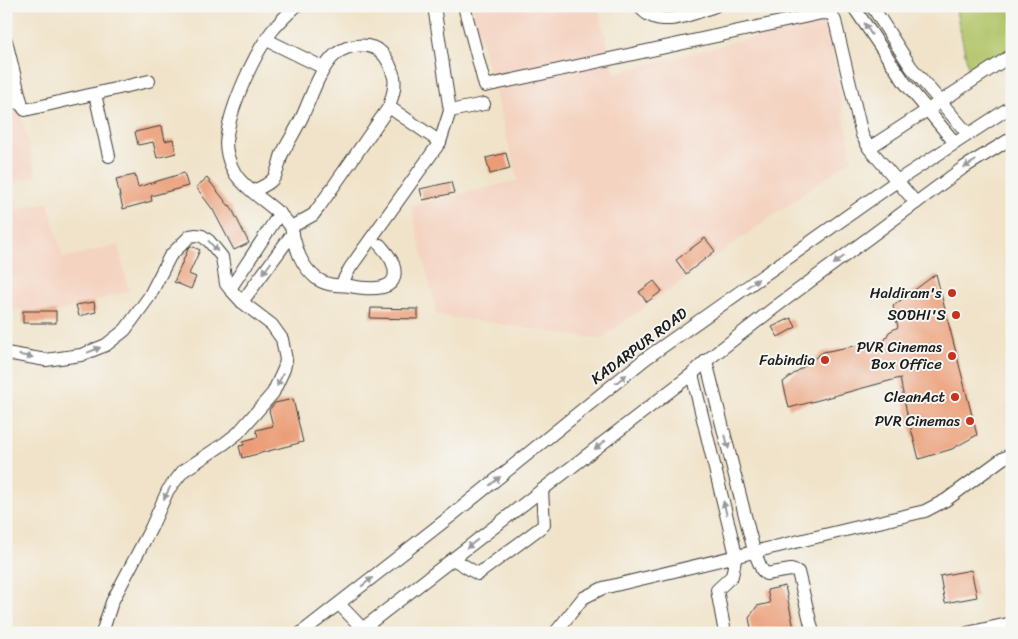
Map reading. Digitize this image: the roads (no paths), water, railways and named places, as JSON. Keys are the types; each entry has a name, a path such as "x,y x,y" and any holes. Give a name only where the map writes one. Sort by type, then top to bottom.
{"street":[{"path":"296,6 272,31 258,52 226,135 227,153 235,173 280,213 292,230 296,252 304,265 323,283 366,289 384,287 389,284 394,272 393,263 380,245"},
{"path":"341,285 350,268 440,142 450,111 434,6"},
{"path":"464,6 485,86 829,13 833,16 835,22 862,135 869,148 916,203"},
{"path":"639,6 651,18 664,20 682,17 715,6"},
{"path":"853,6 905,83 954,143"},
{"path":"872,6 894,42 917,74 968,134"},
{"path":"267,40 324,68"},
{"path":"6,41 23,108 28,110 149,81"},
{"path":"883,51 894,42"},
{"path":"242,302 292,230 313,215 320,207 389,107 394,87 394,78 386,57 381,52 364,46 347,48 335,55 324,68 274,176 268,183 253,191"},
{"path":"869,148 1012,55"},
{"path":"905,83 917,74"},
{"path":"95,94 109,156"},
{"path":"6,104 21,101"},
{"path":"450,111 484,104"},
{"name":"KADARPUR ROAD","path":"301,633 645,360 897,181 1012,106"},
{"path":"389,107 440,142"},
{"path":"339,604 360,631 692,374 774,308 963,168 1012,138"},
{"path":"230,289 280,213"},
{"path":"6,353 46,360 81,355 106,345 124,330 149,296 170,256 190,236 202,236 216,248 222,257 226,284 242,302 272,325 279,333 285,349 286,360 280,380 273,393 238,433 184,471 168,490 151,528 112,602 102,633"},
{"path":"706,361 754,551 762,570 766,574 791,570 798,572 813,633"},
{"path":"692,374 736,555 732,576 717,590 724,633"},
{"path":"704,422 721,418"},
{"path":"555,633 574,607 592,592 736,555 925,511 946,500 1002,459 1012,454"},
{"path":"719,483 736,479"},
{"path":"453,559 478,574 544,526 542,490"},
{"path":"967,633 1012,623"}],"place":[{"name":"Haldiram's","path":"952,293"},
{"name":"SODHI'S","path":"956,315"},
{"name":"PVR Cinemas Box Office","path":"952,356"},
{"name":"Fabindia","path":"825,360"},
{"name":"CleanAct","path":"955,397"},
{"name":"PVR Cinemas","path":"970,421"}]}
